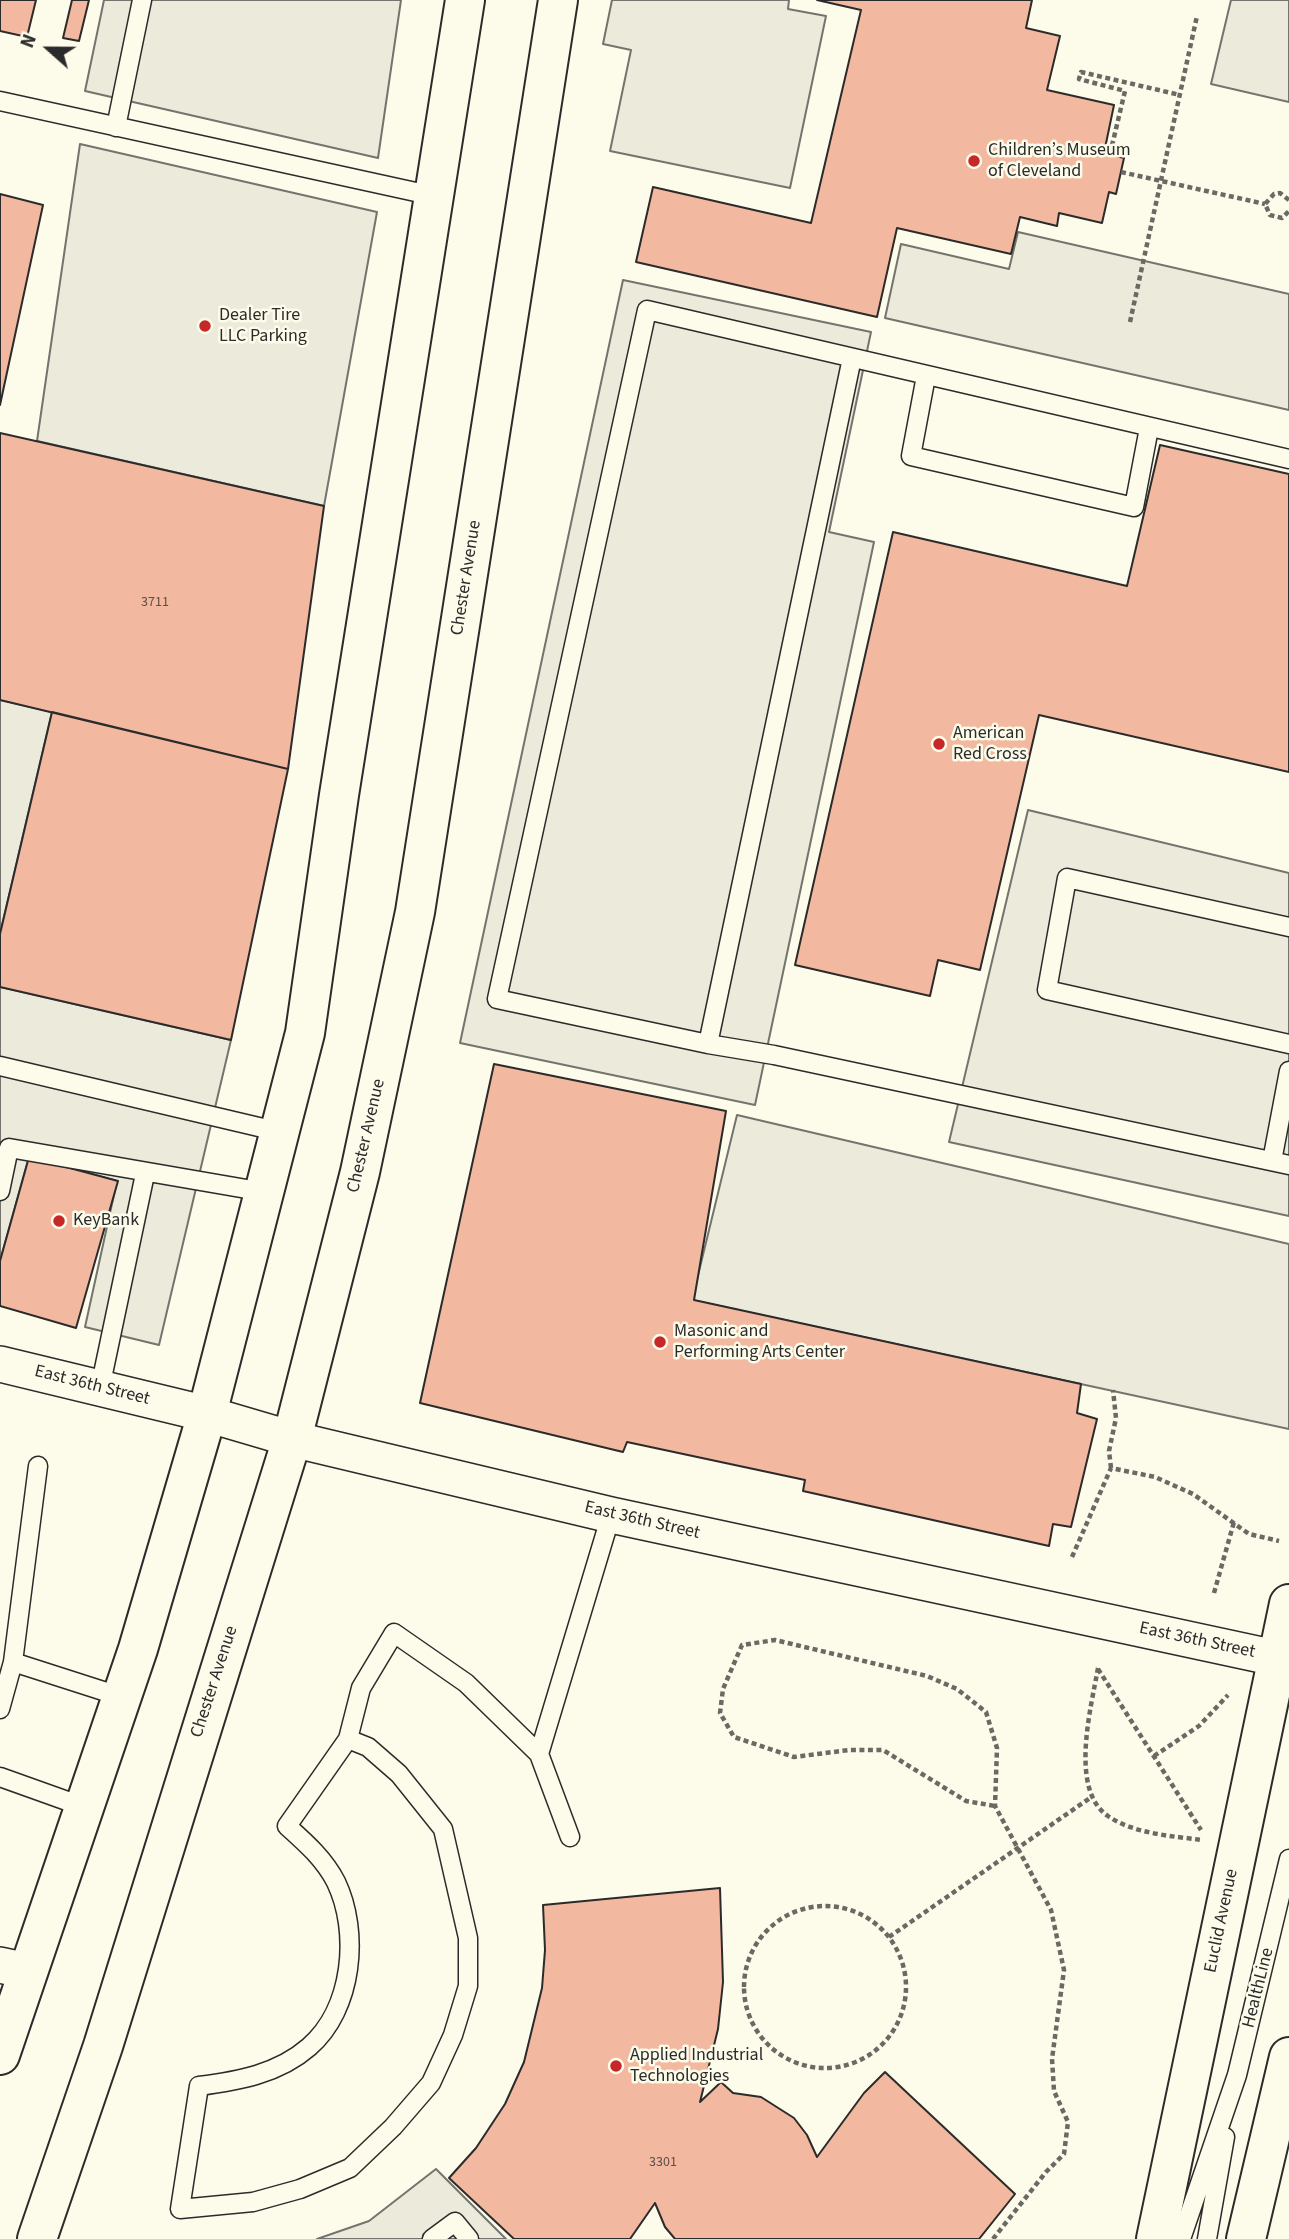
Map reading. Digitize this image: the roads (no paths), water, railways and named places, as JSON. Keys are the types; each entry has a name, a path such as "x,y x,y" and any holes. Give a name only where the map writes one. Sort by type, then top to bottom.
{"main road":[{"path":"0,2055 14,1968 84,1807 121,1697 207,1414 305,1032 341,781 465,0"},
{"name":"Chester Avenue","path":"37,2239 103,2046 182,1785 292,1439 360,1172 415,912 558,0"},
{"name":"Euclid Avenue","path":"1156,2239 1283,1659 1289,1604"},
{"path":"1246,2239 1289,2057"}],"street":[{"name":"East 36th Street","path":"0,1364 207,1414 292,1439 611,1515 1283,1659"}],"lane":[{"path":"116,127 142,0"},
{"path":"0,101 434,196"},
{"path":"1289,459 648,310 497,999 1280,1163 1289,1071"},
{"path":"708,1044 852,358"},
{"path":"926,376 911,456 1134,507 1149,428"},
{"path":"1289,927 1067,878 1047,990 1289,1044"},
{"path":"0,1066 280,1132"},
{"path":"0,1191 9,1148 145,1174 264,1192"},
{"path":"100,1388 145,1174"},
{"path":"0,1709 13,1662 38,1466"},
{"path":"539,1754 611,1515"},
{"path":"348,1739 368,1747 399,1774 443,1829 468,1938 468,1986 453,2035 431,2083 393,2127 350,2168 300,2189 253,2202 180,2209 199,2086 233,2081 269,2071 309,2047 332,2017 346,1984 350,1939 346,1907 335,1880 318,1854 287,1826 348,1739 361,1688 394,1633 466,1683 539,1754 570,1837"},
{"path":"13,1662 121,1697"},
{"path":"0,1777 84,1807"},
{"name":"HealthLine","path":"1207,2239 1237,2075 1289,1859"},
{"name":"HealthLine","path":"1181,2239 1237,2075"},
{"path":"432,2239 455,2222 469,2239"}],"place":[{"name":"Children’s Museum of Cleveland","path":"974,161"},
{"name":"Dealer Tire LLC Parking","path":"205,326"},
{"name":"American Red Cross","path":"939,744"},
{"name":"KeyBank","path":"59,1221"},
{"name":"Masonic and Performing Arts Center","path":"660,1342"},
{"name":"Applied Industrial Technologies","path":"616,2066"}]}
